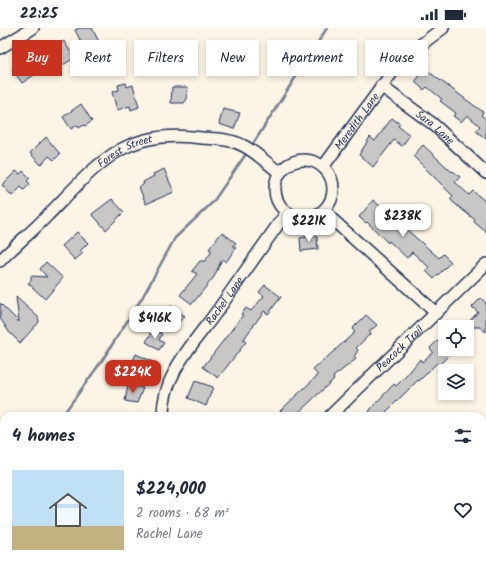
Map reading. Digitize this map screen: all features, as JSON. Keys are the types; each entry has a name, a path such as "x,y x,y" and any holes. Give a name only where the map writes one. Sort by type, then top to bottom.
{"street":[{"path":"0,48 33,28"},
{"name":"Meredith Lane","path":"323,167 381,86 402,60 443,28"},
{"name":"Sara Lane","path":"381,86 433,124 486,173"},
{"name":"Forest Street","path":"0,261 100,164 122,148 142,140 162,136 193,136 234,142 244,146 280,173"},
{"path":"295,161 310,161 323,167 329,174 332,184 332,194 329,203 322,211 316,215 301,218 287,212 280,206 276,194 276,181 280,173 287,166 295,161"},
{"path":"322,211 436,313"},
{"name":"Rachel Lane","path":"163,412 170,380 181,359 215,315 287,212"},
{"name":"Peacock Trail","path":"334,412 486,264"}],"building":[{"path":"79,28 92,28 98,40 80,40 75,30"},
{"path":"64,41 70,51 70,61 62,66 62,42"},
{"path":"428,71 483,112 481,115 486,119 486,139 476,131 480,126 467,115 461,122 453,116 456,113 440,101 442,99 427,87 424,90 415,82 420,76 428,76"},
{"path":"17,76 32,76 22,83"},
{"path":"126,83 127,87 133,85 139,107 131,110 130,106 117,110 112,92 119,90 118,85"},
{"path":"172,87 188,87 187,99 184,103 171,103"},
{"path":"81,104 92,121 85,126 84,125 79,128 77,125 71,129 63,117"},
{"path":"223,109 240,113 234,129 219,124"},
{"path":"392,118 400,124 398,126 410,135 402,146 394,140 373,167 359,155 370,137 375,141"},
{"path":"46,137 60,154 54,160 49,156 41,165 30,153"},
{"path":"423,145 452,172 453,171 460,177 455,182 469,195 473,191 486,202 486,232 474,222 475,220 450,199 453,196 413,156"},
{"path":"164,169 174,192 146,204 139,187 144,184 143,182 154,176 153,174"},
{"path":"16,171 20,174 23,171 30,178 27,181 30,184 24,190 21,187 12,196 2,185"},
{"path":"112,199 124,212 106,230 92,214"},
{"path":"373,200 439,258 443,254 451,262 434,279 426,271 430,268 412,252 407,258 389,241 388,243 367,222 366,223 359,217"},
{"path":"77,232 88,243 80,251 83,253 75,260 62,246"},
{"path":"222,232 236,243 233,246 236,248 226,262 222,259 214,277 192,304 180,295 197,274 192,271 200,261 205,261 212,251 209,249"},
{"path":"314,235 317,237 318,249 301,251 300,238"},
{"path":"46,262 63,278 45,299 28,283 31,281 31,276 47,277 40,269"},
{"path":"265,285 281,297 268,314 264,311 243,340 246,342 218,378 203,367 243,315 241,314 246,308 251,311 264,296 259,292"},
{"path":"16,297 38,317 39,322 20,343 9,332 0,318 0,303 19,322"},
{"path":"481,298 486,303 486,332 480,327 474,327 474,320 471,320 478,312 472,307"},
{"path":"171,306 185,316 174,327 163,318"},
{"path":"366,315 377,325 356,348 358,350 354,357 356,359 333,377 334,379 299,412 279,412 318,375 313,370 355,332 352,329"},
{"path":"154,329 162,334 159,340 164,343 159,350 146,342"},
{"path":"437,341 438,356 448,356 440,364 437,363 419,381 418,380 386,412 369,412 394,384 396,386 407,375 420,359 422,362 433,352 430,348"},
{"path":"136,354 153,362 147,377 129,369"},
{"path":"195,381 213,387 206,406 188,398"},
{"path":"128,385 143,388 137,403 125,401"}],"waterway":[{"path":"251,147 327,28"},
{"path":"65,412 101,362 142,298 175,238 213,202 248,151"}]}
